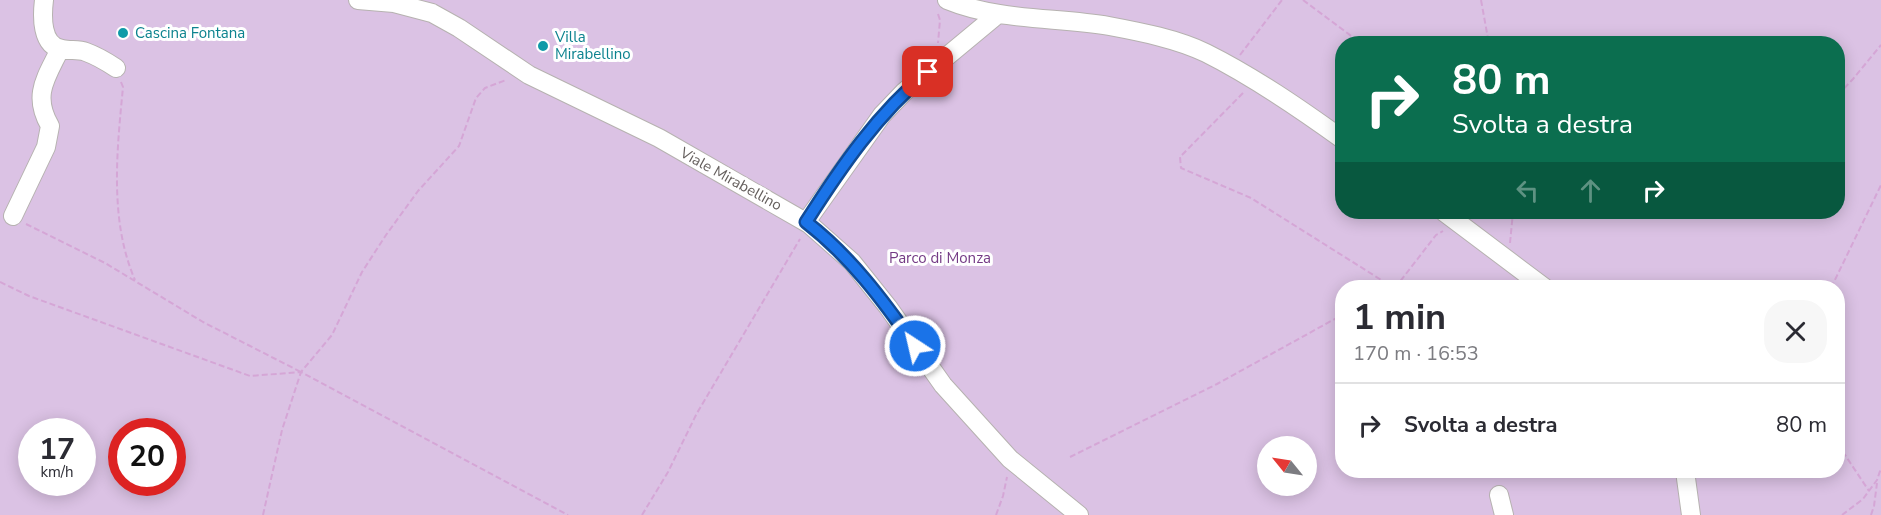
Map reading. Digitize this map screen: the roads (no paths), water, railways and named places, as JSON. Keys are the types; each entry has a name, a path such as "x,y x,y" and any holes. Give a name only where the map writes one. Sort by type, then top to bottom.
{"lane":[{"path":"44,0 42,14 49,41 60,49 85,51 116,68"},
{"name":"Viale Mirabellino","path":"358,0 394,3 432,13 459,28 529,75 659,138 807,223 852,262 888,306 943,385 1010,459 1079,515"},
{"path":"941,5 962,6 998,14 1109,26 1147,34 1204,52 1254,79 1335,134"},
{"path":"807,223 882,115 904,93 998,14"},
{"path":"13,216 46,147 50,126 43,114 41,90 60,49"},
{"path":"1454,219 1534,280"},
{"path":"1686,478 1691,515"},
{"path":"1499,495 1504,515"}],"place":[{"name":"Cascina Fontana","path":"123,33"},
{"name":"Villa Mirabellino","path":"543,46"}],"park label":[{"name":"Parco di Monza","path":"940,258"}]}
